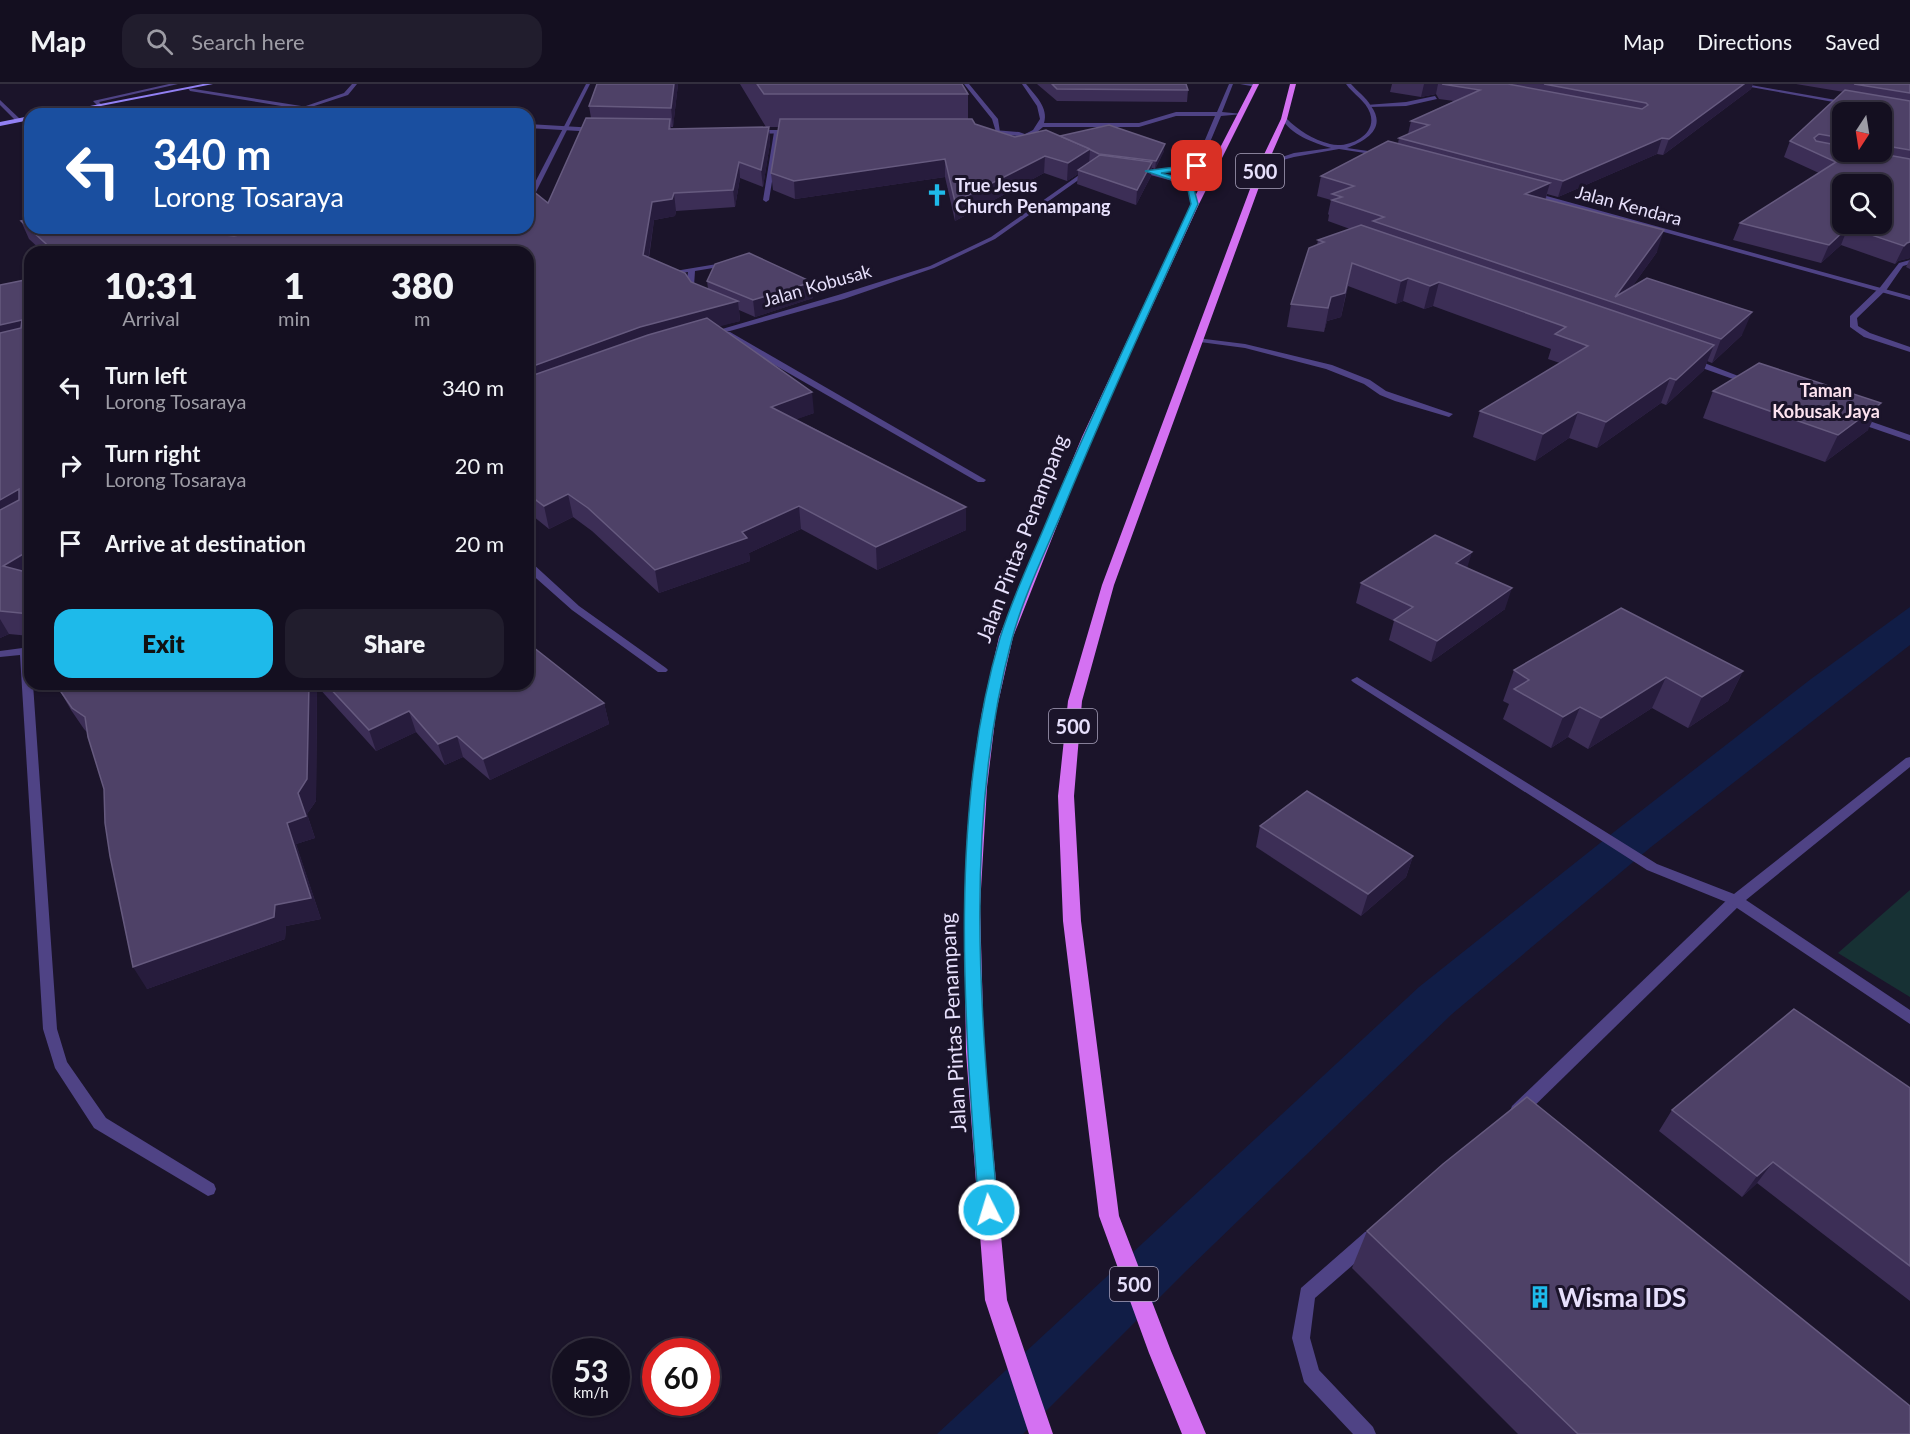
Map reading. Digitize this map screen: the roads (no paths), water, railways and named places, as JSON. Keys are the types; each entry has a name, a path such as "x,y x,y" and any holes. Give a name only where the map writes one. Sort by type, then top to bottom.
{"main road":[{"path":"83,108 211,84"},
{"name":"500","path":"1194,1434 1160,1353 1109,1216 1072,921 1066,796 1075,701 1108,585 1263,165 1284,119 1293,84"},
{"name":"Jalan Pintas Penampang","path":"1041,1434 996,1300 975,1052 972,906 979,787 989,712 1006,637 1087,437 1216,159 1256,85"},
{"path":"0,124 24,119"}],"street":[{"path":"99,105 96,101 176,84"},
{"path":"190,89 303,108 346,94 355,84"},
{"path":"534,187 588,84"},
{"path":"966,84 995,119 998,131"},
{"path":"1197,166 1231,84"},
{"path":"1242,84 1256,85"},
{"path":"1263,165 1295,155 1339,148 1371,134 1374,120 1369,105 1348,84"},
{"path":"1736,84 1846,102"},
{"path":"1024,85 1041,105 1044,116 1042,125 1036,132 1025,136"},
{"path":"1369,105 1406,104 1434,98"},
{"path":"0,102 18,120"},
{"path":"1042,125 1138,125 1176,114 1240,114"},
{"path":"1284,119 1295,132 1303,137 1339,148 1395,158"},
{"path":"534,126 607,130"},
{"path":"975,131 998,131 1025,136 1049,144"},
{"path":"744,132 800,132"},
{"path":"766,200 777,132"},
{"path":"1149,171 1177,170 1216,159"},
{"name":"Jalan Kobusak","path":"700,336 841,297 932,267 993,238 1097,165 1087,161"},
{"path":"1128,168 1149,171 1190,184 1195,204"},
{"name":"Jalan Kendara","path":"1528,193 1910,298"},
{"path":"1910,262 1901,264 1881,290 1853,318 1854,327 1867,335 1910,350"},
{"path":"662,273 736,263"},
{"path":"692,270 690,286 697,297 707,301"},
{"path":"745,317 754,321"},
{"path":"721,331 981,480"},
{"path":"1200,340 1245,346 1329,367 1367,382 1383,393 1398,399 1449,414"},
{"path":"1687,359 1754,383"},
{"path":"1843,415 1910,438"},
{"path":"534,572 544,583 575,608 662,670"},
{"path":"0,654 24,651"},
{"path":"1357,680 1652,867 1736,900 1910,1018"},
{"path":"29,690 50,1029 60,1064 100,1123 208,1189"},
{"path":"1502,1124 1533,1105 1736,900 1910,761"},
{"path":"1366,1434 1311,1375 1301,1338 1307,1294 1387,1224"}],"water":[{"path":"1910,607 1910,645 1651,847 1452,1014 1186,1271 1023,1434 937,1434 1419,987 1811,679"}],"place":[{"name":"True Jesus Church Penampang","path":"937,195"},
{"name":"Wisma IDS","path":"1540,1297"}],"district":[{"name":"Taman Kobusak Jaya","path":"1826,400"}]}
